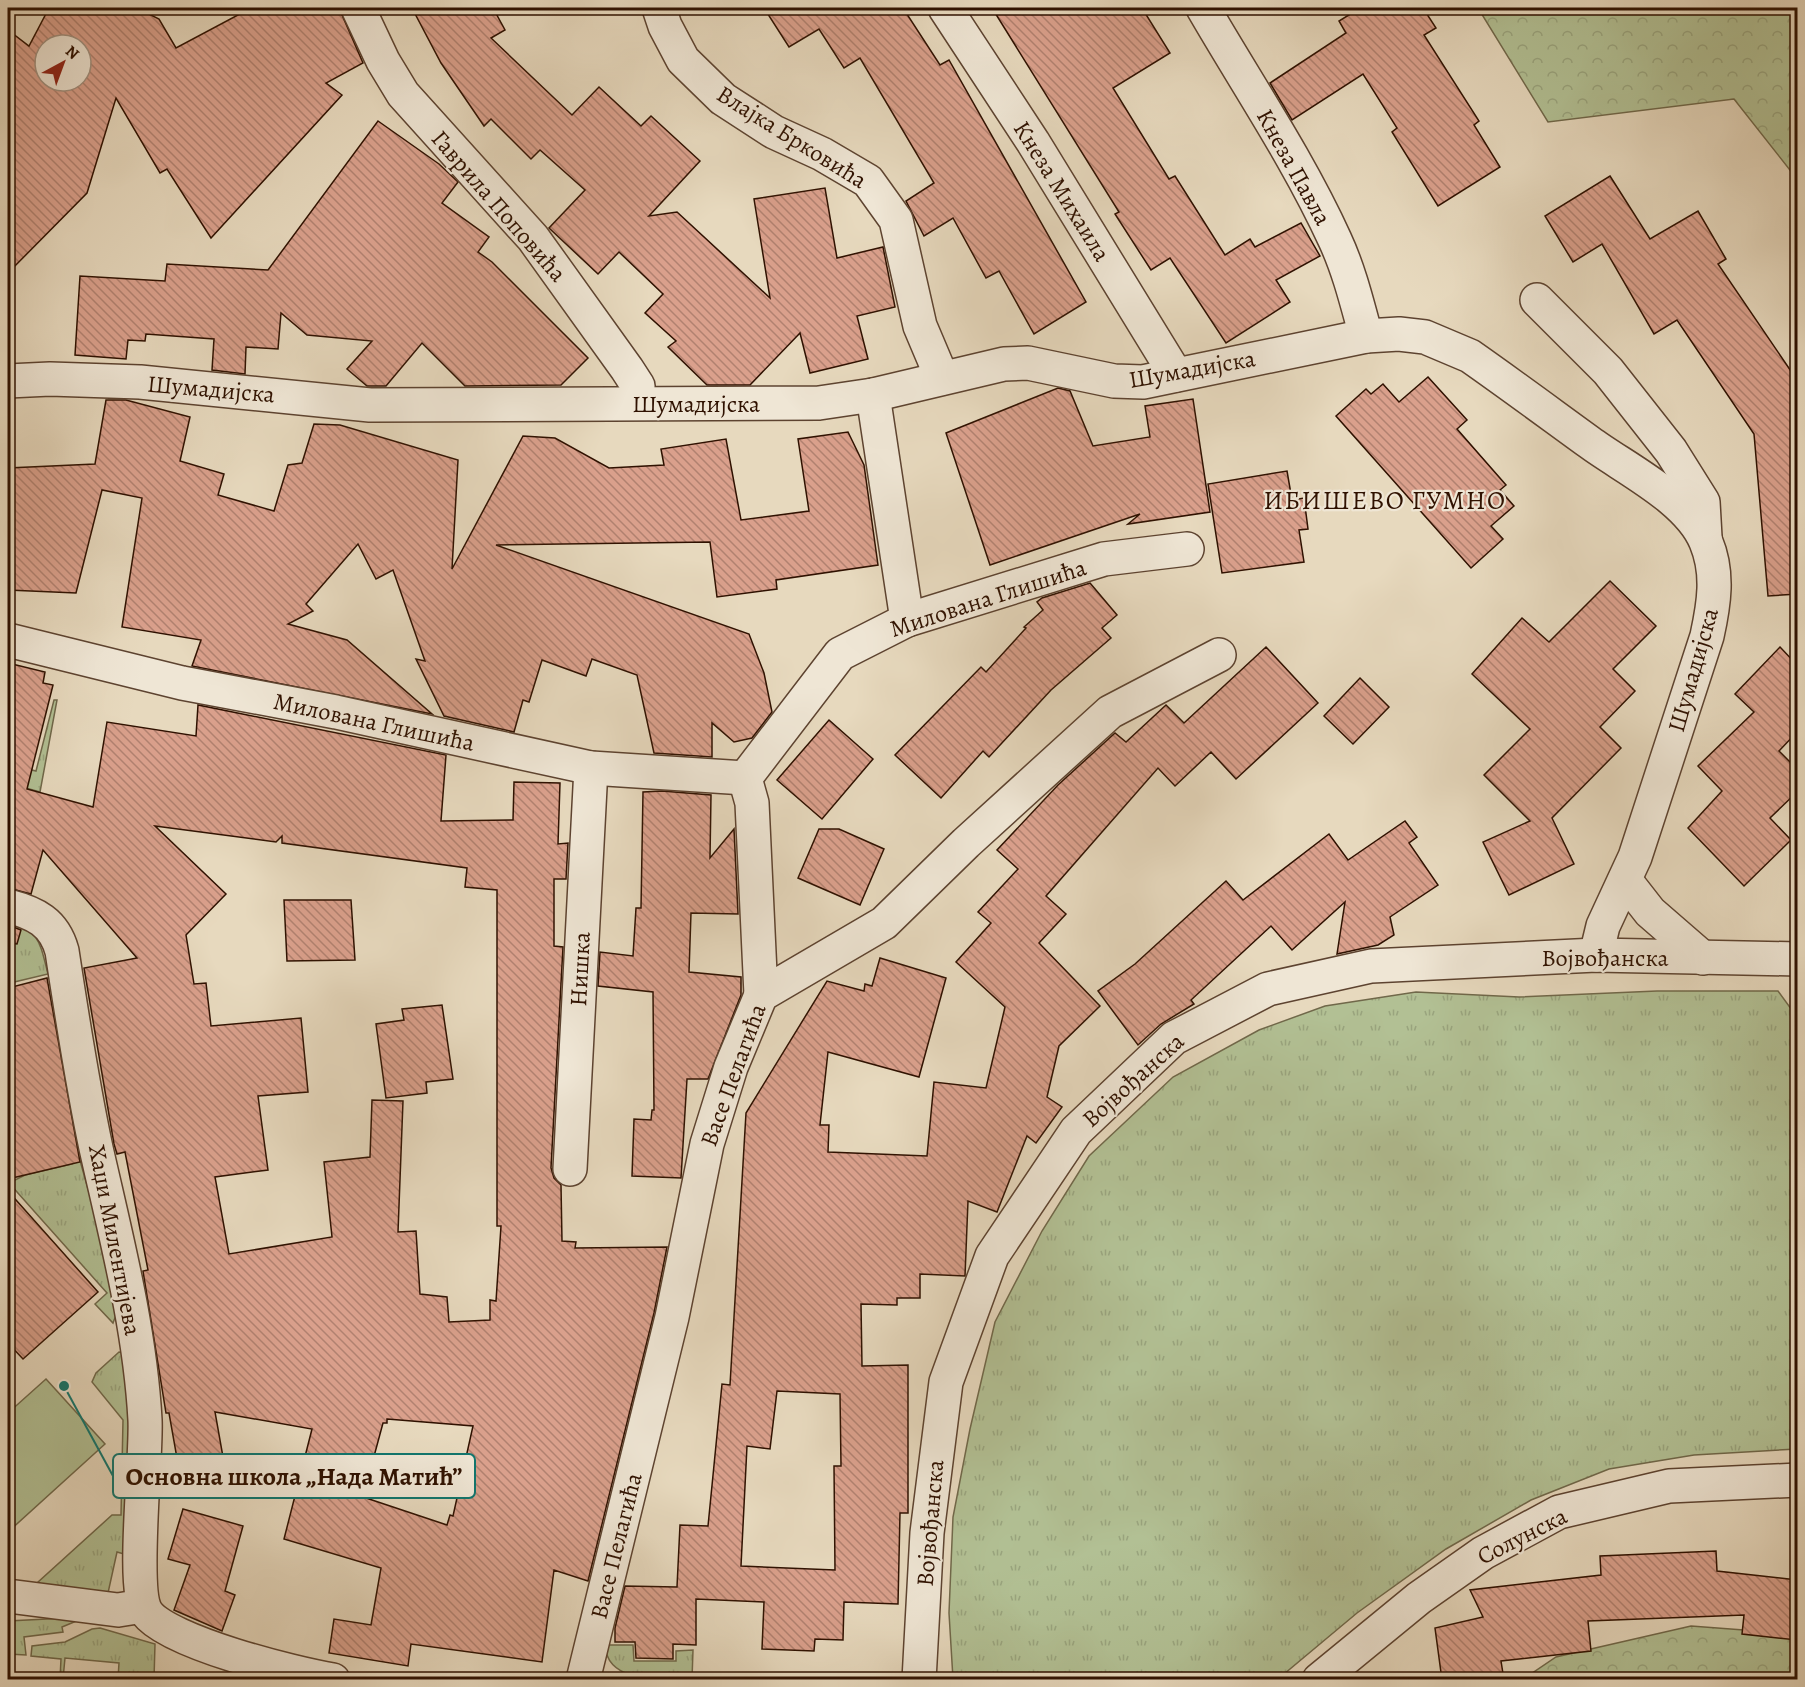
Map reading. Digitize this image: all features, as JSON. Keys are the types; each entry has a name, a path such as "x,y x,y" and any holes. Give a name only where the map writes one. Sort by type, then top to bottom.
{"street":[{"name":"Гаврила Поповића","path":"358,8 383,62 403,94 533,238 627,369 638,386 634,403"},
{"name":"Влајка Брковића","path":"659,8 665,26 683,60 723,99 774,132 822,154 868,181 896,220 920,326 942,378"},
{"name":"Кнеза Михаила","path":"945,8 1033,142 1176,375"},
{"name":"Кнеза Павла","path":"1203,8 1325,221 1354,292 1366,336"},
{"path":"1537,300 1608,371 1671,451 1703,502 1705,539"},
{"name":"Шумадијска","path":"8,381 140,382 370,405 819,403 873,395 1004,364 1028,363 1128,383 1366,336 1400,334 1425,337 1470,356 1650,483 1695,524 1705,539 1712,558 1714,602 1707,636 1684,700 1661,780 1625,880 1603,926 1596,955"},
{"path":"873,395 907,620"},
{"name":"Милована Глишића","path":"8,640 192,685 336,712 591,768 745,778 840,654 907,620 1104,559 1187,549"},
{"name":"Васе Пелагића","path":"584,1680 672,1317 707,1144 731,1067 761,995 884,924 966,843 1110,712 1219,655"},
{"name":"Нишка","path":"570,1169 591,768"},
{"path":"745,778 752,803 761,995"},
{"path":"1625,880 1650,912 1703,958"},
{"name":"Хаџи Милентијева","path":"8,906 38,916 47,923 56,934 62,951 81,1074 118,1246 140,1372 146,1447 139,1587 143,1606"},
{"name":"Војвођанска","path":"919,1680 927,1533 946,1382 992,1256 1076,1131 1174,1038 1269,989 1371,966 1596,955 1797,959"},
{"name":"Солунска","path":"1319,1680 1419,1598 1483,1553 1559,1512 1668,1486 1797,1480"},
{"path":"8,1596 118,1610 143,1606 152,1619 177,1634 260,1672 333,1680"}],"green space":[{"path":"1478,8 1797,8 1797,179 1734,99 1548,122"},
{"path":"54,700 57,700 40,792 8,783 8,764 36,771"},
{"path":"8,919 27,928 37,939 48,974 10,983"},
{"path":"1657,991 1778,991 1797,1017 1797,1449 1694,1455 1609,1469 1531,1500 1446,1549 1357,1613 1278,1679 953,1679 949,1613 953,1517 970,1429 995,1322 1042,1231 1089,1156 1173,1077 1259,1030 1325,1006 1416,992 1519,997"},
{"path":"69,1079 77,1119 69,1122 100,1231 116,1315 113,1323 95,1304 107,1293 9,1183 25,1175 72,1164 63,1123 24,1169 8,1176 18,1166 8,1154 8,1133 15,1133 27,1084"},
{"path":"119,1352 123,1353 131,1429 124,1554 117,1552 108,1593 39,1589 37,1583 112,1515 121,1515 123,1420 92,1382 96,1373"},
{"path":"46,1379 105,1444 8,1532 8,1413"},
{"path":"86,1617 62,1627 63,1632 24,1637 26,1655 8,1654 8,1621"},
{"path":"1691,1626 1797,1634 1797,1679 1522,1680 1556,1657"},
{"path":"100,1628 155,1644 154,1679 118,1679 119,1663 65,1658 63,1679 60,1679 61,1659 31,1656 32,1646 65,1642 92,1629"},
{"path":"605,1645 633,1645 634,1661 676,1661 676,1651 693,1650 692,1679 653,1679 626,1673 608,1658"}],"building":[{"path":"49,8 137,8 159,19 176,48 251,8 339,8 363,63 326,83 342,95 211,238 167,169 160,173 116,98 87,193 8,273 8,30 29,46 33,38 33,93 93,93 93,33 36,33"},
{"path":"412,8 493,8 505,30 491,38 572,115 599,87 641,126 651,116 700,161 649,216 677,212 770,298 754,199 825,188 837,258 883,247 895,307 857,316 868,359 810,373 800,333 750,385 707,385 668,347 676,341 645,313 663,294 619,252 598,274 549,228 585,190 540,150 531,159 491,119 484,126 441,63"},
{"path":"764,8 903,8 940,65 949,60 1086,302 1034,334 999,271 986,278 953,218 924,236 906,201 934,183 860,58 844,68 819,29 789,47"},
{"path":"992,8 1142,8 1170,53 1113,88 1169,179 1175,176 1225,255 1250,239 1255,247 1301,223 1320,256 1276,280 1290,302 1226,343 1170,258 1151,270 1115,214 1119,212"},
{"path":"1360,8 1423,8 1436,28 1424,35 1479,121 1474,125 1500,167 1438,206 1392,132 1397,128 1363,74 1292,120 1270,83 1346,33 1339,21"},
{"path":"378,121 439,164 458,182 442,203 489,237 478,252 492,262 588,358 561,385 465,386 422,343 386,386 367,386 347,369 372,341 307,335 281,313 278,349 246,347 245,374 212,370 214,339 146,334 145,341 128,340 126,359 75,355 80,276 165,281 167,264 268,270"},
{"path":"1610,176 1650,239 1698,211 1726,259 1718,264 1797,380 1797,594 1768,596 1754,434 1677,320 1654,334 1602,244 1573,262 1545,216"},
{"path":"1428,377 1467,420 1457,429 1506,485 1500,490 1514,506 1491,526 1503,539 1471,568 1336,416 1366,389 1371,394 1383,384 1399,402"},
{"path":"1058,388 1070,391 1093,446 1150,437 1145,406 1193,399 1210,512 1128,524 1140,514 990,565 946,433"},
{"path":"106,400 126,400 190,417 180,461 224,474 218,495 274,511 288,465 302,463 314,424 340,425 458,460 452,569 523,436 555,438 609,468 664,465 661,449 726,439 741,520 809,511 798,439 848,432 864,465 878,565 776,580 777,589 717,597 710,542 496,545 749,634 764,673 772,712 752,738 734,742 712,723 712,757 654,753 637,675 592,659 586,676 542,660 529,702 523,700 514,732 444,716 416,659 425,661 393,570 376,579 358,544 306,604 313,611 288,624 347,640 432,714 192,666 201,640 122,627 142,498 102,490 76,593 8,590 8,468 95,464"},
{"path":"1287,471 1292,500 1304,498 1308,529 1299,530 1304,562 1222,573 1208,484"},
{"path":"1610,581 1656,626 1613,669 1635,691 1600,727 1621,748 1552,818 1574,864 1509,895 1483,842 1530,821 1484,775 1530,729 1472,674 1522,618 1549,642"},
{"path":"1090,583 1117,615 1102,628 1111,638 1051,690 989,757 983,751 941,798 895,755 981,667 986,672 1026,628 1024,627 1043,610 1037,602 1042,598"},
{"path":"1266,647 1318,703 1236,779 1211,752 1175,786 1158,768 1046,896 1066,914 1039,943 1100,1006 1059,1046 1047,1097 1062,1107 1036,1143 1027,1136 997,1212 968,1201 965,1276 920,1274 920,1298 897,1298 897,1305 861,1304 862,1366 908,1365 908,1513 900,1513 898,1604 844,1602 843,1640 815,1639 814,1651 762,1649 764,1602 696,1599 696,1645 673,1644 673,1659 636,1658 635,1642 615,1642 615,1628 625,1586 677,1587 680,1525 708,1526 722,1384 730,1385 746,1113 827,981 864,991 865,984 872,986 880,958 946,978 919,1077 828,1052 820,1125 829,1125 828,1152 927,1156 934,1082 986,1088 1005,1007 956,962 991,923 978,912 1018,869 997,850 1058,785 1115,733 1126,742 1166,705 1184,723","holes":["777,1391 840,1394 841,1466 834,1466 835,1570 741,1566 747,1446 770,1449"]},
{"path":"1780,647 1797,665 1797,732 1779,751 1797,769 1797,792 1770,818 1791,840 1744,886 1688,828 1722,791 1698,766 1754,712 1735,694"},
{"path":"8,663 45,672 43,683 53,685 27,789 93,807 107,722 196,736 198,705 446,755 441,821 513,820 514,782 560,783 558,844 568,843 566,879 554,879 554,946 563,947 551,1168 554,1178 561,1185 562,1241 576,1242 575,1248 667,1247 654,1313 588,1581 554,1570 542,1662 411,1644 408,1666 329,1653 334,1619 371,1625 381,1568 284,1539 312,1429 215,1412 223,1457 178,1464 169,1413 166,1413 143,1271 148,1270 125,1152 117,1154 114,1144 84,968 137,958 43,850 31,894 8,888","holes":["155,826 276,842 282,836 282,843 467,868 465,887 497,890 497,1226 501,1226 496,1301 490,1300 490,1320 449,1322 447,1297 420,1294 416,1231 398,1232 403,1101 372,1100 370,1157 324,1162 332,1237 229,1254 215,1177 268,1170 258,1096 308,1092 301,1018 211,1026 206,983 194,984 186,935 226,894","387,1419 473,1426 453,1516 450,1515 447,1525 363,1497 383,1423 387,1423"]},
{"path":"1360,678 1389,707 1353,744 1324,716"},
{"path":"829,720 873,759 822,819 777,780"},
{"path":"662,791 711,795 710,858 734,829 738,914 691,913 689,972 741,977 741,995 708,1079 687,1079 681,1178 632,1176 634,1119 651,1120 652,1110 654,1110 653,992 598,986 600,952 633,956 636,908 641,908 643,792"},
{"path":"1405,821 1417,837 1409,843 1438,885 1390,917 1394,935 1378,945 1337,954 1345,902 1292,950 1271,926 1191,1000 1194,1004 1161,1024 1138,1045 1098,991 1135,964 1226,881 1243,900 1329,834 1348,860"},
{"path":"819,829 839,829 884,849 860,905 798,878"},
{"path":"284,900 351,900 355,960 287,961"},
{"path":"8,925 21,930 17,944 8,943"},
{"path":"47,978 80,1162 8,1179 8,988"},
{"path":"442,1005 453,1079 426,1082 427,1093 386,1098 376,1024 404,1020 402,1009"},
{"path":"8,1191 98,1292 23,1359 8,1343"},
{"path":"183,1509 243,1526 225,1591 235,1595 222,1631 174,1610 190,1565 168,1559"},
{"path":"1716,1551 1717,1571 1797,1580 1797,1640 1742,1634 1744,1615 1588,1621 1591,1651 1501,1661 1504,1680 1442,1680 1435,1628 1483,1617 1470,1590 1601,1575 1600,1556"}],"place":[{"name":"Основна школа „Нада Матић”","path":"64,1386"}],"district":[{"name":"ИБИШЕВО ГУМНО","path":"1385,500"}]}
